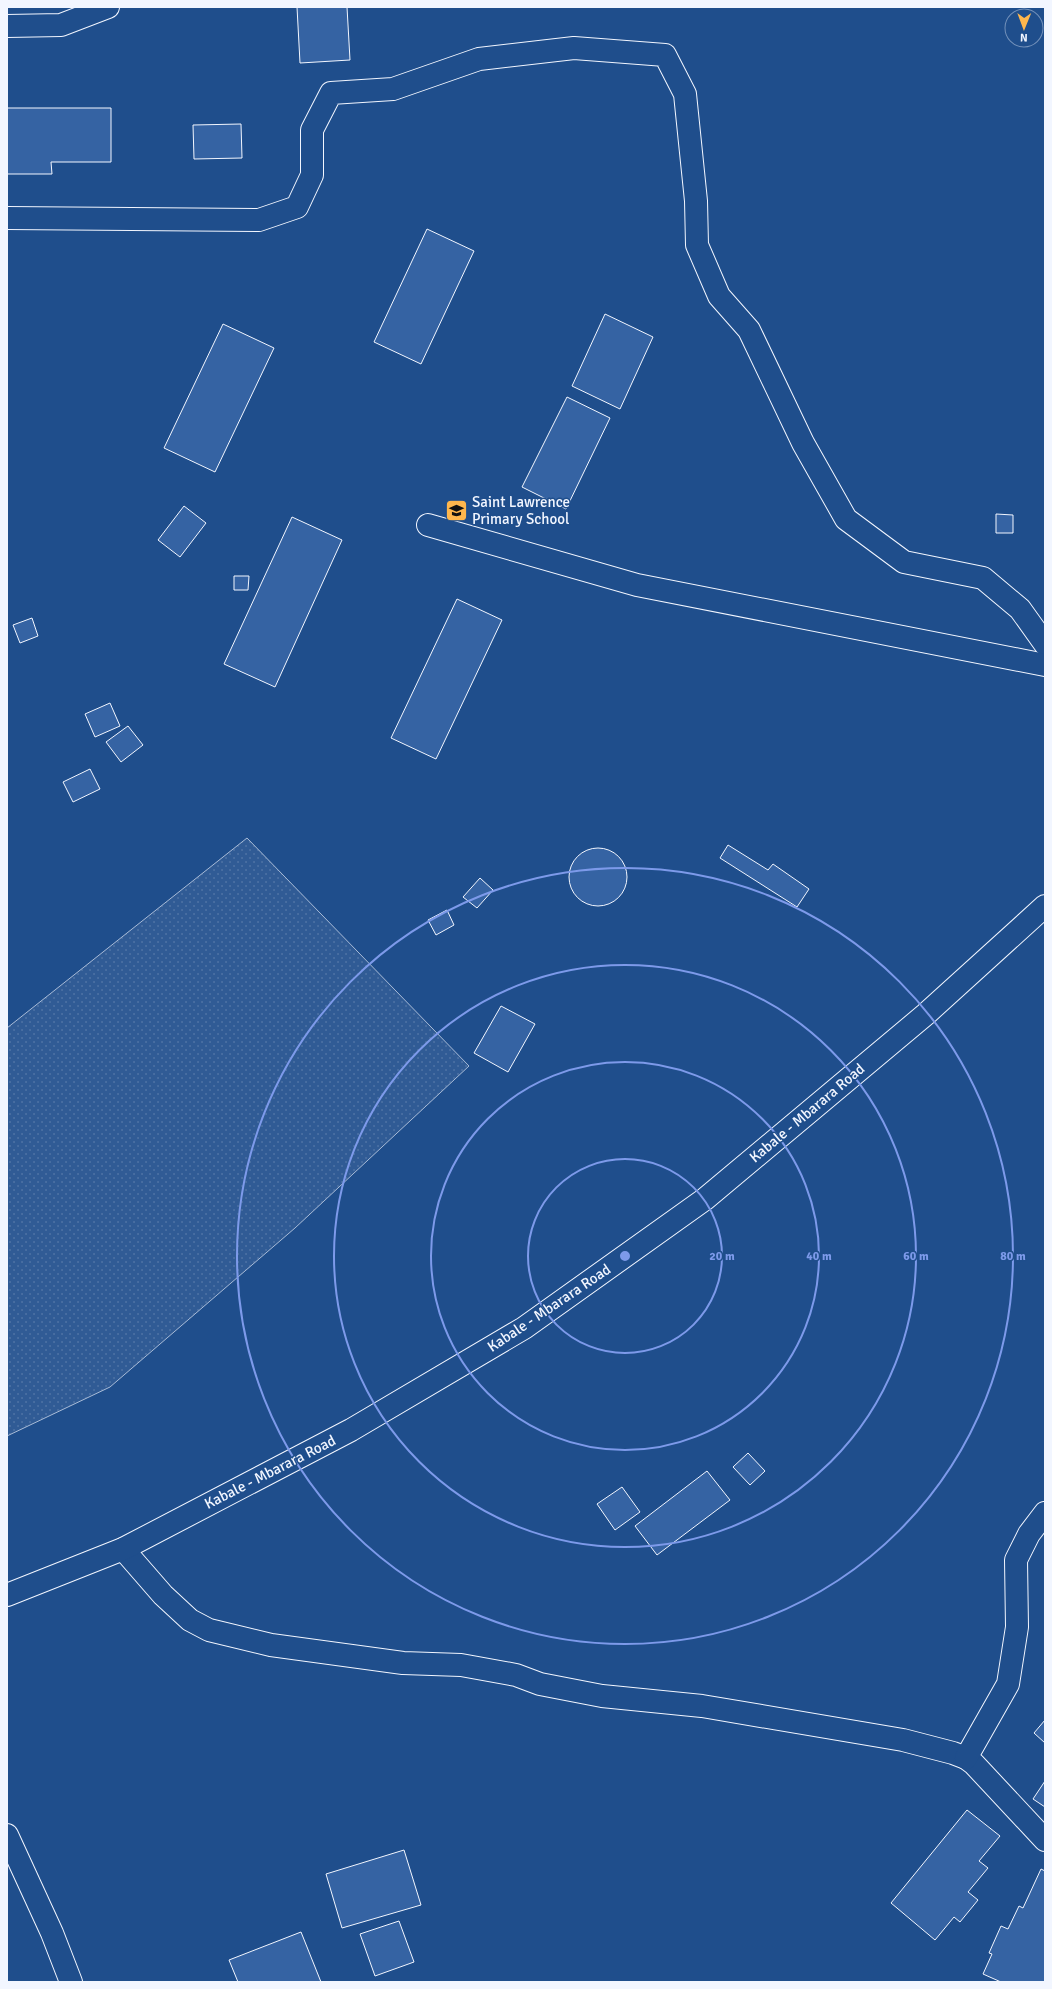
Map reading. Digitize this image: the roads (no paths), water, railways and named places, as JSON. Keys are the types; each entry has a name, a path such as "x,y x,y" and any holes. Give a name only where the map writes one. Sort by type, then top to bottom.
{"street":[{"path":"7,26 61,25 108,7"},
{"path":"7,218 259,220 297,207 312,175 312,130 331,92 393,89 479,59 574,48 665,55 685,94 696,201 697,245 719,296 749,330 803,442 846,519 904,562 983,578 1020,609 1045,644"},
{"path":"428,525 637,585 1045,665"},
{"name":"Kabale - Mbarara Road","path":"7,1595 123,1549 351,1430 524,1328 705,1199 926,1014 1045,906"},
{"path":"966,1758 1008,1684 1017,1627 1016,1560 1029,1534 1045,1513"},
{"path":"123,1549 163,1595 190,1620 208,1630 278,1646 403,1663 461,1665 516,1676 540,1684 602,1696 702,1706 903,1740 966,1758 974,1764 1045,1840"},
{"path":"7,1835 52,1932 71,1982"}],"place":[{"name":"Saint Lawrence Primary School","path":"457,511"}]}
